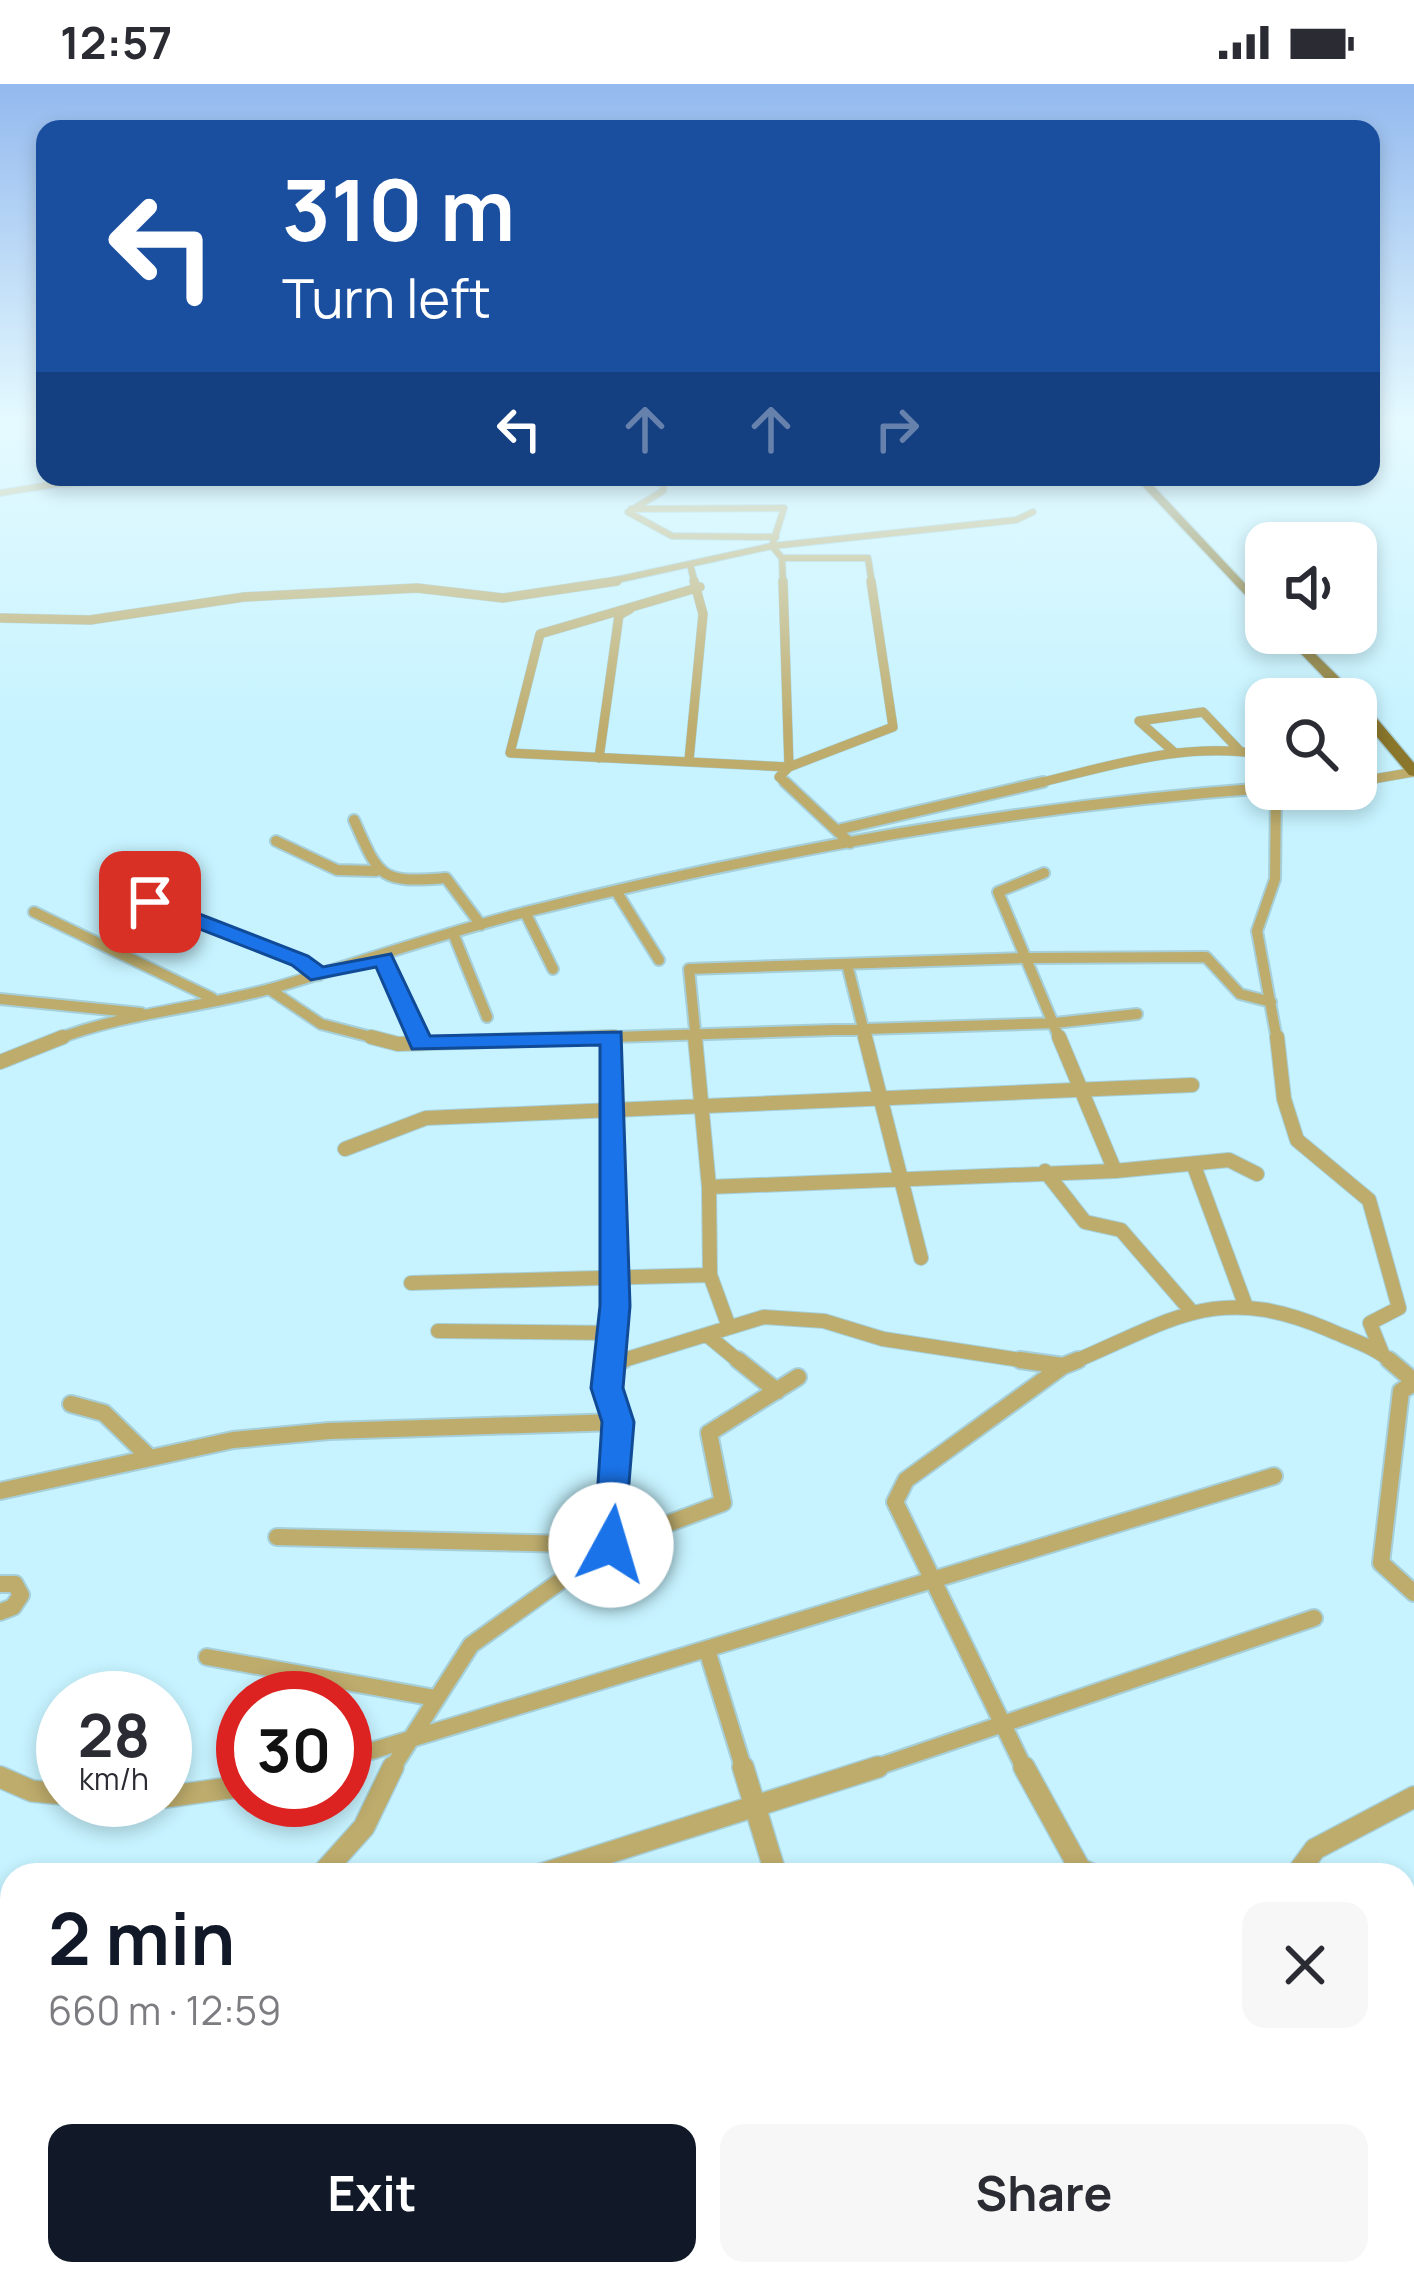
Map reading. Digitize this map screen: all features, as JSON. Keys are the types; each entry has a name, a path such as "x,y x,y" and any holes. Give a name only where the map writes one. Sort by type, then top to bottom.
{"main road":[{"path":"1184,526 1245,591"},
{"path":"1308,654 1331,678"},
{"path":"1377,728 1414,772"}],"street":[{"path":"653,526 672,536 774,542 953,526"},
{"path":"779,526 774,542 782,558 789,767"},
{"path":"0,618 90,620 244,598 417,588 503,598 690,564 774,542"},
{"path":"782,558 868,558 893,727 789,767 779,777 786,789 841,829 850,843"},
{"path":"689,760 703,614 700,587 690,564"},
{"path":"700,587 540,634 509,753 789,767"},
{"path":"599,758 619,615 640,602"},
{"path":"1175,753 1138,721 1203,712 1238,750"},
{"path":"841,829 1074,775 1111,761 1245,751"},
{"path":"1377,778 1414,772"},
{"path":"0,1062 76,1032 212,998 269,989 525,912 616,891 850,843 1166,793 1245,789"},
{"path":"1277,810 1279,856 1272,904 1257,931 1271,962 1271,1002 1297,1140 1369,1200 1399,1308 1370,1323 1382,1353"},
{"path":"354,820 376,871"},
{"path":"276,841 337,870 376,871 397,882 446,878 481,925"},
{"path":"1045,873 998,892 1114,1171"},
{"path":"116,889 300,961 320,975"},
{"path":"616,891 658,960"},
{"path":"34,912 212,998"},
{"path":"525,912 553,969"},
{"path":"453,933 487,1017"},
{"path":"729,1327 710,1275 709,1186 689,969 1025,958 1125,962 1159,952 1206,957 1240,994 1271,1002"},
{"path":"383,958 421,1043"},
{"path":"847,964 921,1258"},
{"path":"269,989 321,1024 398,1044 1055,1023 1137,1015"},
{"path":"0,999 116,1006 146,1014"},
{"path":"611,1545 618,1422 607,1388 615,1279 613,1037"},
{"path":"345,1149 396,1125 426,1118 1192,1084"},
{"path":"709,1186 1114,1171 1229,1160 1257,1174"},
{"path":"1194,1166 1245,1304"},
{"path":"1046,1171 1085,1222 1121,1230 1192,1312"},
{"path":"411,1283 710,1275"},
{"path":"1076,1863 1002,1728 937,1581 895,1502 906,1480 1063,1366 1192,1312 1245,1304 1279,1309 1382,1353 1414,1382 1401,1391 1381,1563 1414,1593"},
{"path":"612,1364 764,1317 824,1321 883,1339 1063,1366"},
{"path":"438,1331 614,1333"},
{"path":"707,1335 777,1391"},
{"path":"332,1863 364,1828 404,1744 471,1645 611,1545 723,1503 709,1433 798,1377"},
{"path":"71,1405 104,1413 148,1456"},
{"path":"0,1491 108,1471 148,1456 332,1429 512,1429 618,1422"},
{"path":"372,1752 1274,1476"},
{"path":"277,1537 611,1545"},
{"path":"0,1583 15,1584 21,1594 13,1607 0,1612"},
{"path":"578,1863 1002,1728 1314,1618"},
{"path":"707,1650 773,1863"},
{"path":"207,1657 435,1698"},
{"path":"0,1777 36,1791"},
{"path":"1305,1863 1315,1849 1414,1797"}],"route":[{"path":"150,902 300,961 320,975 383,958 421,1043 613,1037 615,1306 607,1388 618,1422 617,1505 611,1545"}]}
